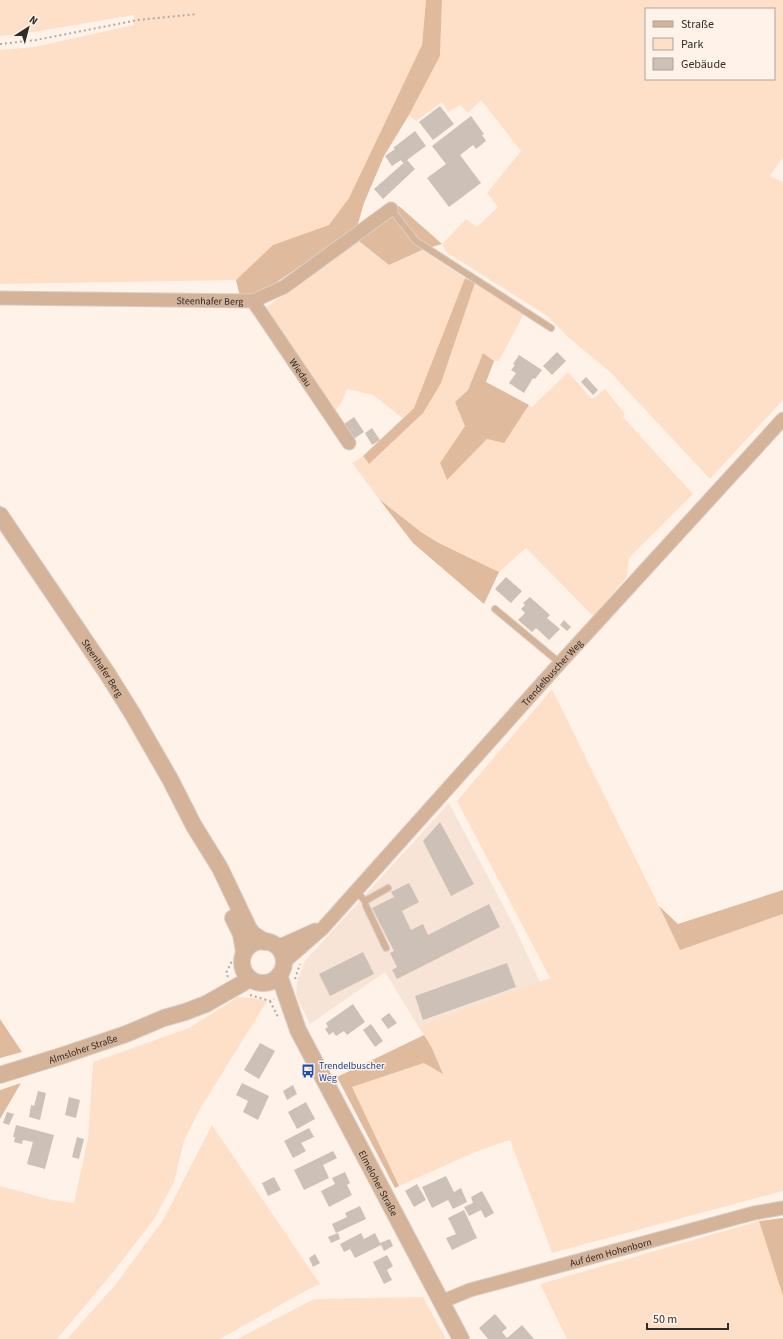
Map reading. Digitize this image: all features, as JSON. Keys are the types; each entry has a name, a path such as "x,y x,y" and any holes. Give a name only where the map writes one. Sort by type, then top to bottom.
{"street":[{"name":"Steenhafer Berg","path":"0,298 253,301 284,287 391,209"},
{"name":"Wiedau","path":"253,301 349,443"},
{"name":"Trendelbuscher Weg","path":"281,969 323,928 361,896 560,663 783,419"},
{"name":"Steenhafer Berg","path":"0,515 107,673 151,745 194,826 220,868 249,929 253,934 270,944"},
{"name":"Steenhafer Berg","path":"194,826 212,871 241,934 250,970"},
{"name":"Trendelbuscher Weg","path":"270,944 284,944 323,928"},
{"path":"257,942 270,944 281,953 281,969 269,982 250,970 250,945 257,942"},
{"name":"Elmeloher Straße","path":"281,969 296,1027"},
{"name":"Almsloher Straße","path":"0,1074 61,1056 126,1034 164,1018 229,979 250,970"},
{"name":"Elmeloher Straße","path":"250,970 276,997 296,1027 461,1339"},
{"name":"Auf dem Hohenborn","path":"441,1302 470,1290 754,1213 783,1208"}],"lane":[{"path":"391,209 416,241 550,328"},
{"path":"495,609 560,663"},
{"path":"386,948 361,896 388,888"}],"path":[{"path":"0,44 36,40 138,20 197,14"}],"shaded area":[{"path":"426,0 442,0 440,56 409,115 384,156 364,203 357,227 264,291 240,297 236,280 273,245 329,225 349,198 422,45"},
{"path":"399,206 442,244 422,250 389,265 359,241"},
{"path":"465,278 475,283 441,383 423,413 369,464 363,456 414,408"},
{"path":"483,353 494,361 486,382 529,405 504,443 487,439 447,480 440,463 465,426 455,402 468,390"},
{"path":"379,499 421,532 439,543 499,572 484,604 413,543"},
{"path":"449,803 514,926 540,982 418,1026 385,972 310,1024 296,995 297,981 305,961"},
{"path":"783,890 783,914 680,950 659,906 678,924"},
{"path":"0,1019 22,1052 0,1058"},
{"path":"424,1035 431,1046 443,1074 424,1063 352,1087 399,1186 395,1188 337,1077"},
{"path":"21,1083 0,1119 0,1090"},
{"path":"783,1218 783,1296 759,1221"}],"green space":[{"path":"0,0 426,0 422,45 349,198 329,226 273,245 236,280 0,284 0,50 34,47 134,25 134,15 22,34 0,36"},
{"path":"442,0 783,0 783,157 770,176 783,182 783,400 710,479 610,372 569,338 547,316 446,252 442,244 466,219 477,227 498,207 487,193 521,151 481,100 468,113 460,105 448,112 442,102 416,121 409,115 440,56"},
{"path":"359,241 389,265 422,250 465,278 414,408 402,418 373,395 347,389 342,402 333,413 265,308"},
{"path":"475,283 524,314 499,361 494,361 483,353 468,390 455,402 466,426 440,463 447,480 487,439 504,443 529,405 532,407 568,372 592,399 605,389 625,414 623,417 693,494 629,558 627,577 593,616 526,548 499,572 421,532 379,499 352,463 363,456 369,464 441,383"},
{"path":"552,689 680,950 783,914 783,1191 552,1253 510,1140 478,1151 399,1186 351,1087 424,1063 431,1046 418,1026 550,978 457,801"},
{"path":"238,997 267,1001 200,1109 184,1141 174,1182 155,1218 115,1270 57,1339 0,1339 0,1186 52,1200 74,1203 88,1139 93,1062 189,1028"},
{"path":"212,1125 320,1284 220,1339 67,1339 116,1284 163,1220"},
{"path":"759,1221 783,1296 783,1339 567,1339 540,1284"},
{"path":"423,1297 446,1339 237,1339 314,1299"}],"building":[{"path":"440,106 454,124 433,140 419,122"},
{"path":"471,116 484,134 482,135 486,141 476,149 473,145 460,155 481,183 449,207 427,178 446,164 432,146"},
{"path":"415,131 426,146 403,163 401,160 392,166 385,156"},
{"path":"407,160 415,169 383,199 374,189"},
{"path":"557,352 566,361 552,375 543,366"},
{"path":"519,355 542,370 535,379 533,378 524,393 509,383 516,373 511,370"},
{"path":"586,377 598,390 593,395 581,382"},
{"path":"354,417 364,432 352,440 341,426"},
{"path":"372,428 380,440 372,445 365,433"},
{"path":"506,577 522,591 511,603 495,589"},
{"path":"530,597 550,615 547,618 560,629 549,640 536,628 532,632 518,620 525,613 521,609 525,605 523,603"},
{"path":"564,620 571,627 567,631 560,625"},
{"path":"440,822 474,884 451,896 423,841"},
{"path":"409,883 419,902 402,911 411,930 423,924 428,935 489,904 500,927 397,979 392,970 397,967 390,953 394,951 372,908 394,897 391,892"},
{"path":"363,952 374,974 330,996 319,974"},
{"path":"507,963 516,987 423,1020 415,996"},
{"path":"353,1004 365,1022 347,1035 344,1031 336,1036 333,1032 329,1035 325,1029 328,1027 326,1023"},
{"path":"389,1013 397,1023 388,1029 381,1019"},
{"path":"371,1024 383,1041 375,1047 363,1030"},
{"path":"260,1043 275,1051 259,1079 244,1070"},
{"path":"242,1083 269,1096 258,1120 243,1112 248,1101 236,1095"},
{"path":"293,1085 297,1094 287,1100 283,1091"},
{"path":"38,1091 46,1093 40,1120 29,1117 31,1105 34,1106"},
{"path":"69,1097 80,1100 76,1118 65,1115"},
{"path":"306,1102 315,1119 297,1129 288,1112"},
{"path":"7,1112 14,1114 9,1125 3,1123"},
{"path":"16,1125 54,1135 45,1169 27,1164 33,1142 23,1140 22,1144 14,1142 15,1137 13,1137"},
{"path":"309,1128 314,1137 301,1143 306,1151 293,1158 284,1141"},
{"path":"77,1137 84,1139 79,1159 72,1157"},
{"path":"333,1151 337,1158 323,1165 329,1178 304,1190 294,1170"},
{"path":"345,1172 350,1183 347,1185 352,1195 329,1207 321,1191 335,1184 332,1178"},
{"path":"446,1176 454,1192 461,1188 467,1202 453,1209 448,1200 432,1208 422,1187"},
{"path":"274,1177 281,1190 268,1196 262,1183"},
{"path":"417,1184 426,1200 414,1207 405,1191"},
{"path":"482,1191 494,1213 485,1218 481,1210 469,1216 464,1207 473,1203 471,1197"},
{"path":"360,1206 366,1219 336,1233 332,1224 347,1217 345,1213"},
{"path":"464,1210 477,1238 452,1250 446,1238 456,1234 448,1218"},
{"path":"338,1233 340,1239 331,1243 328,1237"},
{"path":"361,1233 364,1239 375,1233 380,1243 390,1239 393,1246 384,1251 381,1245 355,1258 350,1249 344,1252 340,1244"},
{"path":"315,1254 320,1263 313,1267 309,1258"},
{"path":"387,1255 393,1266 387,1270 392,1280 384,1284 373,1262"},
{"path":"495,1314 507,1328 502,1332 507,1338 522,1325 534,1339 488,1339 479,1328"}],"place":[{"name":"Trendelbuscher Weg","path":"308,1071"}]}
